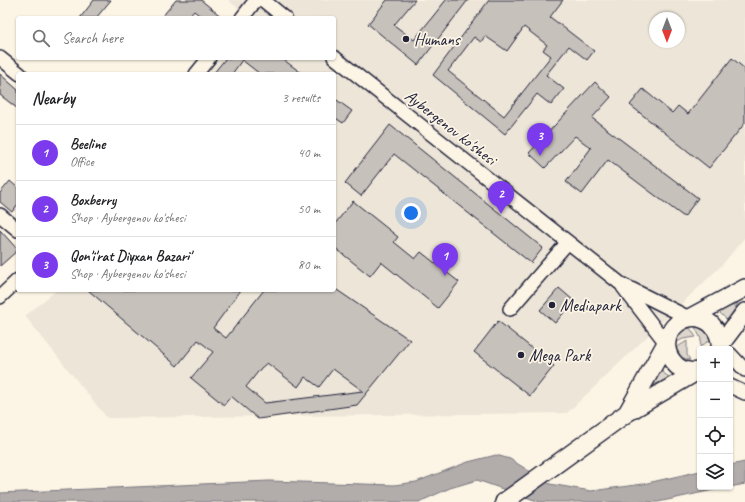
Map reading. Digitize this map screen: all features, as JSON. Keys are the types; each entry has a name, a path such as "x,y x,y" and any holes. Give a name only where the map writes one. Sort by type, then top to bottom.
{"main road":[{"path":"627,413 666,343 668,334 674,326 745,288"},
{"path":"726,346 745,312"},
{"path":"690,318 699,318 707,321 714,327 723,346"},
{"path":"666,343 670,357 679,368 697,372"},
{"path":"504,502 627,413 697,373"}],"street":[{"path":"244,16 256,0"},
{"path":"263,0 283,16"},
{"path":"0,58 18,72"},
{"name":"Aybergenov ko'shesi","path":"336,59 621,284 690,318"},
{"path":"198,72 207,60"},
{"path":"0,215 16,228"},
{"path":"510,309 568,242"},
{"path":"0,297 16,282"},
{"name":"Aybergenov ko'shesi","path":"621,284 666,343"},
{"path":"733,358 745,370"},
{"path":"733,387 745,393"}],"shaded area":[{"path":"228,0 745,0 745,237 722,265 567,413 107,418 25,316 55,292 336,292 336,72 194,72 204,60 336,60 336,16 242,16 244,13"},
{"path":"738,303 728,321 718,311"},
{"path":"695,327 705,331 710,340 700,346 701,339"},
{"path":"690,328 696,337 683,339 677,342 681,333"},
{"path":"687,341 687,355 690,360 685,359 676,348"},
{"path":"660,365 663,373 671,378 650,386"},
{"path":"496,455 510,459 550,484 591,491 643,484 697,472 697,490 713,490 658,502 540,502 477,480 450,488 419,502 0,502 0,493 269,481 394,485 416,482 468,462"},
{"path":"745,462 745,484 733,486 733,464"}],"building":[{"path":"94,0 111,0 98,16 82,16"},
{"path":"176,0 201,0 221,16 200,16 194,11 190,16 163,16"},
{"path":"387,0 415,0 394,25 414,40 446,0 468,0 418,65 368,24"},
{"path":"489,0 563,0 550,17 594,51 587,60 569,46 546,75 564,89 551,105 537,94 505,134 433,75","holes":["524,27 547,45 543,50 551,56 504,116 448,71 474,37 481,42 485,36 507,51"]},
{"path":"732,58 745,69 745,123 709,168 630,105 643,89 672,113 678,106 688,114"},
{"path":"224,60 242,60 233,72 215,72"},
{"path":"242,60 284,60 300,72 257,72"},
{"path":"0,74 16,88 16,107 0,95"},
{"path":"595,82 611,97 592,118 698,198 684,217 608,160 582,194 566,182 591,148 575,136 545,168 529,153"},
{"path":"336,99 352,111 343,123 336,118"},
{"path":"390,125 543,248 531,263 394,154 361,196 345,183"},
{"path":"10,181 16,186 16,207 12,212 0,202 0,193"},
{"path":"353,201 398,237 394,242 415,259 421,252 459,282 438,308 381,262 370,276 336,249 336,222"},
{"path":"0,230 16,248 16,252 0,266"},
{"path":"559,288 574,301 555,323 540,310"},
{"path":"337,290 410,340 357,405 258,419 231,396 224,405 191,378 213,352 198,340 177,366 90,292 240,292 213,328 226,338 262,292 336,292","holes":["267,363 298,387 305,377 319,387 333,369 363,391 265,403 246,387 261,368"]},
{"path":"498,321 554,366 530,396 474,352"}],"place":[{"name":"Humans","path":"406,39"},
{"name":"Qon'i'rat Diyxan Bazari'","path":"540,156"},
{"name":"Boxberry","path":"501,214"},
{"name":"Beeline","path":"445,276"},
{"name":"Mediapark","path":"552,305"},
{"name":"Mega Park","path":"521,355"}]}
